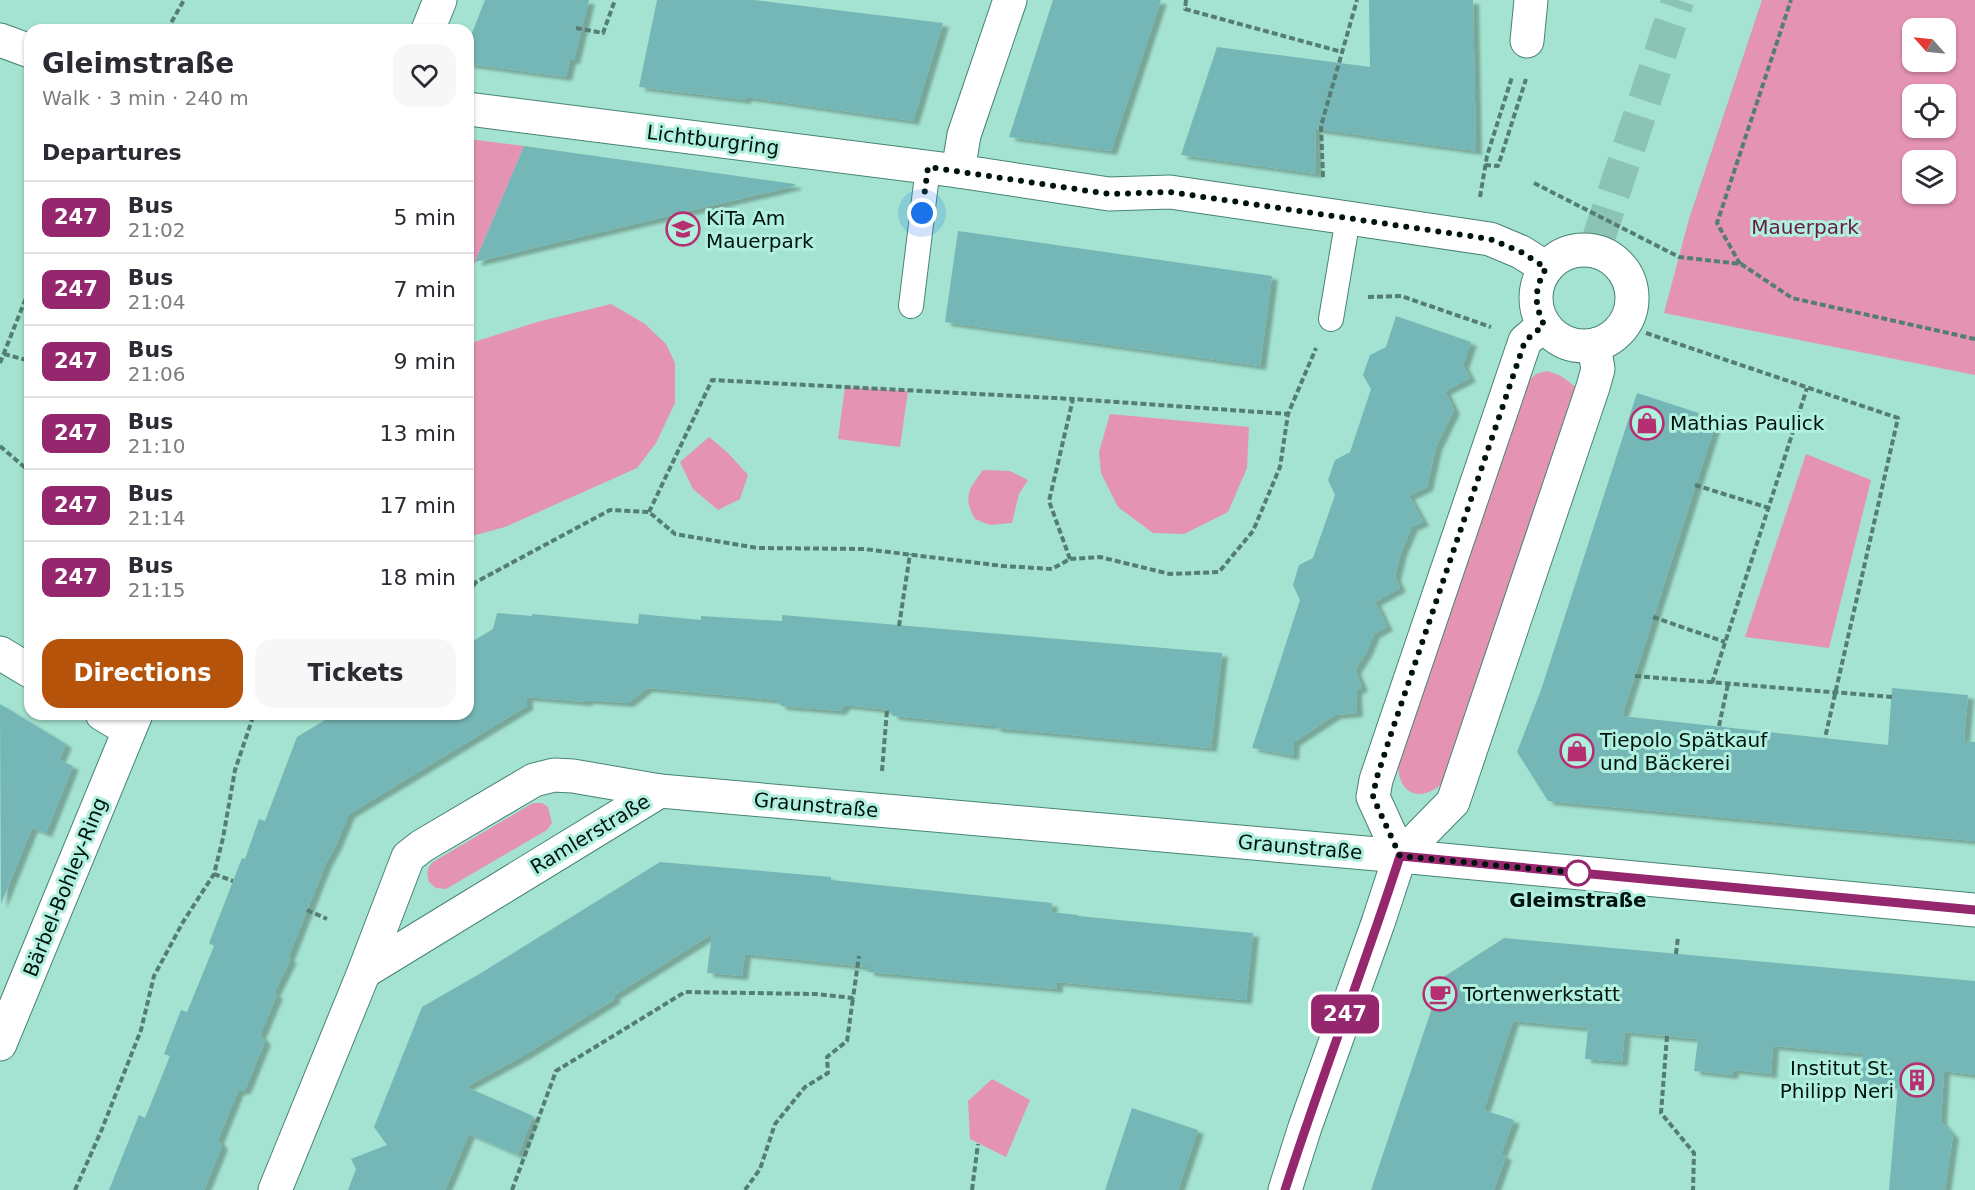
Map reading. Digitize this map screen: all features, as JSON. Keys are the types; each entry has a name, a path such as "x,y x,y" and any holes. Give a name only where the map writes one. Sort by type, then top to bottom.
{"street":[{"path":"430,24 440,0"},
{"path":"943,169 964,135 1010,0"},
{"path":"1521,53 1531,0"},
{"path":"0,40 24,49"},
{"name":"Lichtburgring","path":"474,110 943,169 1109,194 1170,192 1348,218 1490,239 1521,252 1546,268"},
{"path":"1596,246 1622,268 1629,282 1632,298 1629,314 1621,328 1609,339 1594,345 1580,346 1566,343 1554,336 1544,325 1538,311 1536,296 1539,282 1546,268 1556,259 1568,253 1596,246"},
{"path":"1400,856 1373,797 1376,780 1525,341 1544,325"},
{"path":"1285,1190 1400,856 1453,802 1593,387 1598,369 1594,345"},
{"path":"0,653 24,667"},
{"name":"Bärbel-Bohley-Ring","path":"0,1044 132,722"},
{"name":"Ramlerstraße","path":"275,1190 408,857 422,846 534,780 554,775 573,776 660,791"},
{"name":"Graunstraße","path":"660,791 1400,856 1975,910"},
{"name":"Ramlerstraße","path":"364,972 660,791"}],"lane":[{"path":"911,306 943,169"},
{"path":"1332,320 1348,218"}],"path":[{"path":"170,24 184,0"},
{"path":"576,28 603,33 615,0"},
{"path":"1186,0 1185,9 1342,52"},
{"path":"1323,178 1321,126 1357,0"},
{"path":"1741,264 1717,223 1791,0"},
{"path":"1485,165 1498,166 1530,66 1521,53"},
{"path":"1480,197 1485,165 1521,53"},
{"path":"1534,183 1679,257 1741,264 1792,297 1975,339"},
{"path":"474,585 610,510 649,512 675,534 757,548 864,549 1003,566 1052,569 1070,559 1100,557 1170,574 1219,572 1253,531 1280,467 1288,414 1310,358 1332,320 1368,297 1401,297 1482,323"},
{"path":"0,363 24,307"},
{"path":"1646,333 1898,418 1825,738"},
{"path":"4,354 24,359"},
{"path":"649,512 711,380 1073,399 1288,414"},
{"path":"1712,683 1807,388"},
{"path":"1070,559 1049,501 1073,399"},
{"path":"0,446 24,467"},
{"path":"1695,485 1769,508"},
{"path":"899,626 910,554"},
{"path":"1653,617 1725,642"},
{"path":"1635,676 1892,697"},
{"path":"1719,726 1728,684"},
{"path":"878,810 887,710"},
{"path":"75,1190 141,1030 154,976 183,922 214,874 235,770 252,720"},
{"path":"214,874 233,881"},
{"path":"307,910 327,919"},
{"path":"1676,954 1678,937"},
{"path":"745,1190 760,1169 775,1124 805,1087 828,1073 828,1057 847,1041 859,956"},
{"path":"512,1190 556,1071 685,992 816,994 853,998"},
{"path":"1667,1036 1661,1113 1694,1153 1693,1190"},
{"path":"972,1190 978,1144"}],"green space":[{"name":"Mauerpark","path":"1762,0 1975,0 1975,375 1664,313 1689,219"},
{"path":"474,140 524,146 474,265"},
{"path":"611,304 645,324 666,344 675,363 675,403 656,443 637,468 505,527 474,535 474,342 537,322"},
{"path":"1547,371 1563,377 1576,388 1445,781 1429,792 1414,793 1403,784 1399,776 1398,765 1523,386 1536,374"},
{"path":"845,387 908,391 900,447 838,439"},
{"path":"1110,414 1249,427 1247,468 1228,512 1184,534 1153,533 1118,507 1101,473 1099,452"},
{"path":"709,437 748,475 740,499 718,510 693,489 680,462"},
{"path":"1806,454 1871,480 1829,648 1745,637"},
{"path":"983,470 1010,471 1028,480 1019,494 1012,523 990,525 975,519 968,499 971,488"},
{"path":"533,803 542,803 548,807 552,823 547,830 446,889 436,888 429,882 428,871 433,862"},
{"path":"992,1079 1030,1100 1006,1157 970,1139 968,1101"}],"building":[{"path":"485,0 589,0 574,60 570,60 566,77 474,65 474,28"},
{"path":"657,0 754,0 943,23 913,121 746,97 745,100 639,87"},
{"path":"1053,0 1161,0 1111,151 1009,137"},
{"path":"1369,0 1473,0 1476,151 1315,129 1316,174 1181,155 1217,47 1370,67"},
{"path":"524,146 795,184 795,186 475,262"},
{"path":"958,231 1272,276 1260,366 945,322"},
{"path":"1396,316 1471,342 1463,365 1470,378 1445,391 1454,410 1436,447 1427,487 1409,496 1423,522 1412,527 1401,552 1395,577 1400,588 1375,602 1387,627 1374,634 1355,670 1362,687 1356,691 1357,713 1335,715 1294,742 1293,756 1252,748 1300,600 1293,585 1299,565 1313,558 1335,495 1328,480 1335,460 1350,452 1371,389 1363,375 1370,355 1386,347"},
{"path":"1637,393 1717,419 1622,716 1888,745 1892,688 1968,695 1964,741 1975,742 1975,841 1548,801 1517,752 1541,690"},
{"path":"497,613 638,624 639,614 701,620 701,616 782,621 782,615 1222,653 1211,748 995,728 995,726 893,716 890,710 845,705 840,711 781,706 777,700 647,688 628,703 527,697 527,706 349,814 326,863 288,958 291,959 274,993 277,995 260,1035 265,1041 245,1090 238,1091 218,1140 222,1146 204,1190 109,1190 139,1115 145,1118 170,1056 164,1054 181,1010 187,1012 214,946 209,943 242,858 245,859 259,819 265,821 297,737 325,720 474,720 474,640 493,629"},
{"path":"0,704 66,744 59,760 73,766 46,833 32,828 1,904"},
{"path":"660,862 831,877 831,880 1052,903 1051,912 1253,933 1246,1000 1057,982 1057,989 868,972 868,967 745,954 742,976 707,973 712,934 613,996 615,999 526,1054 466,1087 533,1116 518,1155 469,1134 445,1190 348,1190 356,1169 351,1159 387,1145 374,1127 422,1007"},
{"path":"1504,938 1975,981 1975,1075 1944,1071 1941,1121 1953,1135 1945,1190 1889,1190 1898,1086 1860,1082 1863,1054 1773,1046 1771,1074 1733,1070 1732,1075 1694,1071 1698,1039 1625,1032 1622,1062 1585,1059 1588,1028 1513,1021 1484,1110 1514,1120 1501,1154 1506,1156 1494,1190 1371,1190 1442,978"},
{"path":"1132,1108 1198,1130 1178,1190 1105,1190"}],"tunnel":[{"path":"1598,240 1678,0"}],"bus line":[{"name":"247","path":"1285,1190 1400,856 1975,910"}],"place":[{"name":"KiTa Am Mauerpark","path":"683,229"},
{"name":"Mathias Paulick","path":"1647,423"},
{"name":"Tiepolo Spätkauf und Bäckerei","path":"1577,751"},
{"name":"Gleimstraße","path":"1578,873"},
{"name":"Tortenwerkstatt","path":"1440,994"},
{"name":"Institut St. Philipp Neri","path":"1917,1080"}],"route":[{"path":"922,213 928,167 1109,194 1170,192 1490,239 1521,252 1546,268 1539,282 1536,296 1538,311 1544,325 1525,341 1392,731 1376,780 1373,797 1400,856 1578,873"}]}
